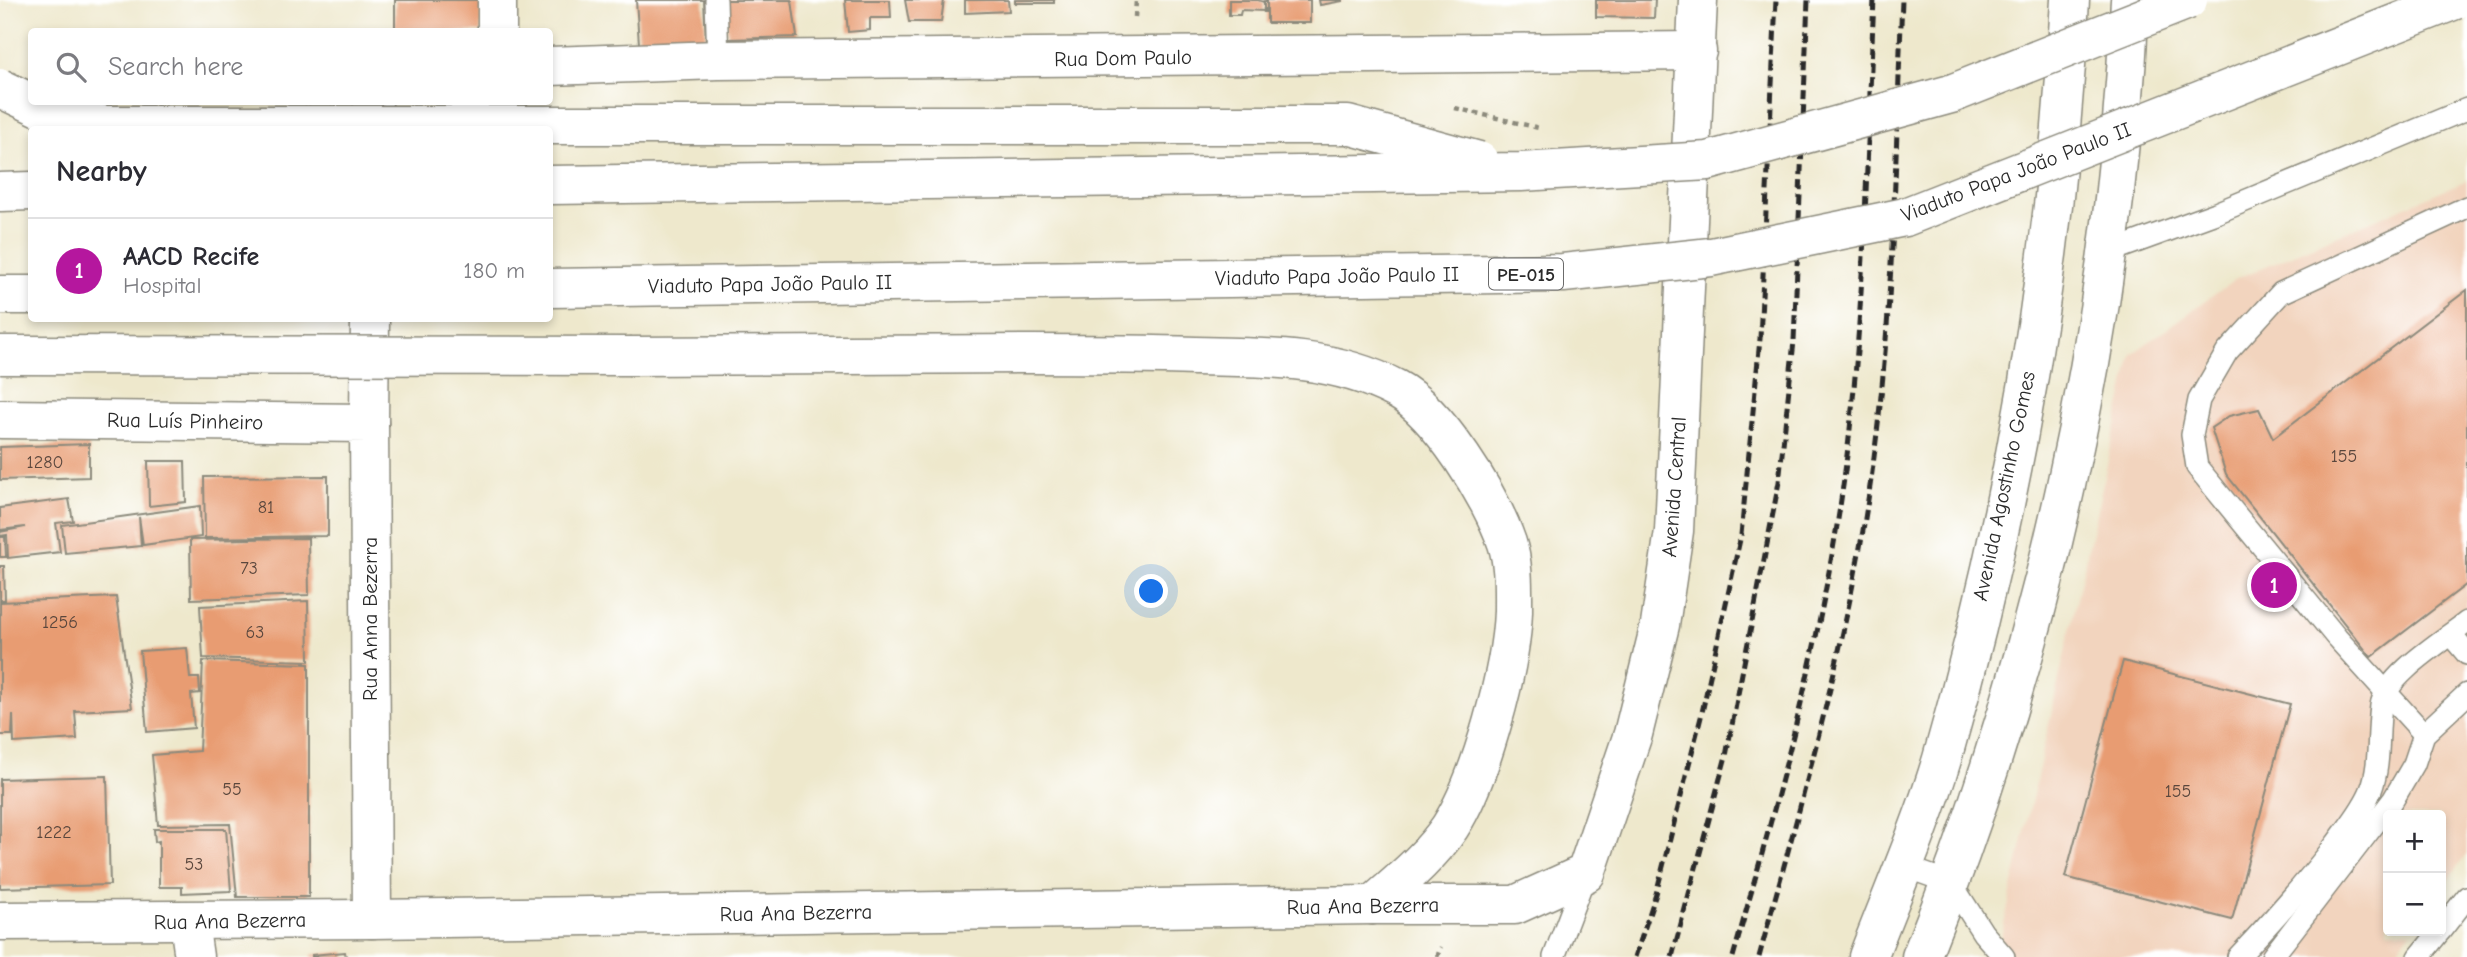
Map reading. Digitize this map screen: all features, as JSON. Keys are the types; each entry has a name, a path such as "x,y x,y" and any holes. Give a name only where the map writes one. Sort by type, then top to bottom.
{"main road":[{"path":"497,0 497,28"},
{"name":"Avenida Central","path":"1586,873 1633,734 1660,625 1674,531 1698,0"},
{"name":"Avenida Agostinho Gomes","path":"1868,957 1942,760 2005,506 2047,262 2070,0"},
{"path":"1921,957 1951,883 2004,722 2068,481 2106,253 2127,76 2130,0"},
{"path":"553,185 1521,172 1708,161 1951,94 2188,0"},
{"name":"Viaduto Papa João Paulo II","path":"553,288 1563,273 1712,257 1905,217 2455,0"},
{"name":"Rua Dom Paulo","path":"553,65 718,60 1697,51"},
{"path":"0,88 28,101"},
{"path":"35,105 54,114 106,125 1348,125 1521,172"},
{"path":"372,126 373,105"},
{"path":"0,192 28,191"},
{"path":"0,295 28,295"},
{"name":"Rua Anna Bezerra","path":"370,322 372,919"},
{"path":"0,355 1116,354 1290,358 1348,369 1399,390 1440,427 1486,499 1508,544 1513,576 1512,627 1499,694 1468,790 1451,825 1429,854 1373,905"},
{"name":"Rua Luís Pinheiro","path":"0,419 369,423"},
{"name":"Rua Ana Bezerra","path":"0,922 191,940 372,919 1515,905 1586,873"}],"lane":[{"path":"716,0 718,60"},
{"path":"2106,253 2216,213 2467,109"},
{"path":"2424,734 2337,638 2197,467 2192,435 2199,400 2227,352 2281,293 2467,207"},
{"path":"2238,957 2297,895 2356,818 2370,791 2376,768 2381,702 2397,677 2459,628 2467,654"},
{"path":"2272,957 2393,800 2414,764 2424,734 2467,694"},
{"path":"1903,866 1951,883 1983,933 2004,957"},
{"name":"Avenida Central","path":"1554,957 1586,873"},
{"path":"2446,923 2467,897"},
{"path":"2419,957 2435,936"}],"shaded area":[{"path":"2467,180 2467,854 2446,883 2446,810 2383,810 2383,936 2407,936 2392,957 1992,957 1998,951 2132,354 2236,279"}],"building":[{"path":"395,0 481,0 481,28 395,28"},
{"path":"636,0 704,0 706,43 639,44"},
{"path":"726,0 792,0 797,37 728,39"},
{"path":"845,0 890,0 891,18 870,18 870,30 848,32"},
{"path":"905,0 944,0 941,22 909,22"},
{"path":"965,0 1008,0 1009,11 965,13"},
{"path":"1015,0 1054,0 1054,3 1015,3"},
{"path":"1229,0 1258,0 1264,2 1264,11 1241,10 1240,15 1229,15"},
{"path":"1267,0 1310,0 1310,23 1267,23"},
{"path":"1319,0 1343,0 1343,1 1320,5"},
{"path":"1596,0 1655,0 1654,18 1596,17"},
{"path":"2467,290 2467,584 2371,657 2226,474 2211,428 2229,416 2259,409 2273,438"},
{"path":"89,444 89,477 0,480 0,447"},
{"path":"148,461 185,461 186,502 149,506"},
{"path":"328,476 328,536 205,538 204,477"},
{"path":"69,499 73,521 56,523 60,552 8,558 7,535 0,536 0,532 25,527 0,530 0,508"},
{"path":"200,506 201,537 143,545 139,517 141,546 65,553 62,525"},
{"path":"0,537 5,537 6,557 0,557"},
{"path":"308,538 309,595 191,599 190,540"},
{"path":"0,566 4,566 5,600 0,600"},
{"path":"116,597 132,708 75,711 77,739 14,743 13,714 12,735 0,735 0,602"},
{"path":"308,601 309,661 203,658 200,606"},
{"path":"187,648 190,678 199,678 200,693 191,694 194,728 147,732 140,651"},
{"path":"203,661 309,664 309,897 237,897 230,824 158,825 152,755 199,751"},
{"path":"2123,661 2290,704 2232,920 2065,877"},
{"path":"107,776 110,885 0,888 0,779"},
{"path":"154,829 226,829 231,891 182,893 182,887 159,887 159,841 155,842"},
{"path":"345,952 346,957 312,957 312,955"}],"railway":[{"path":"1635,957 1656,894 1701,717 1741,535 1760,339 1776,0"},
{"path":"1672,957 1726,756 1779,482 1794,341 1808,0"},
{"path":"1733,957 1803,696 1842,496 1859,322 1874,0"},
{"path":"1759,957 1813,759 1837,659 1870,489 1879,419 1890,280 1902,0"}],"place":[{"name":"AACD Recife","path":"2274,585"}]}
